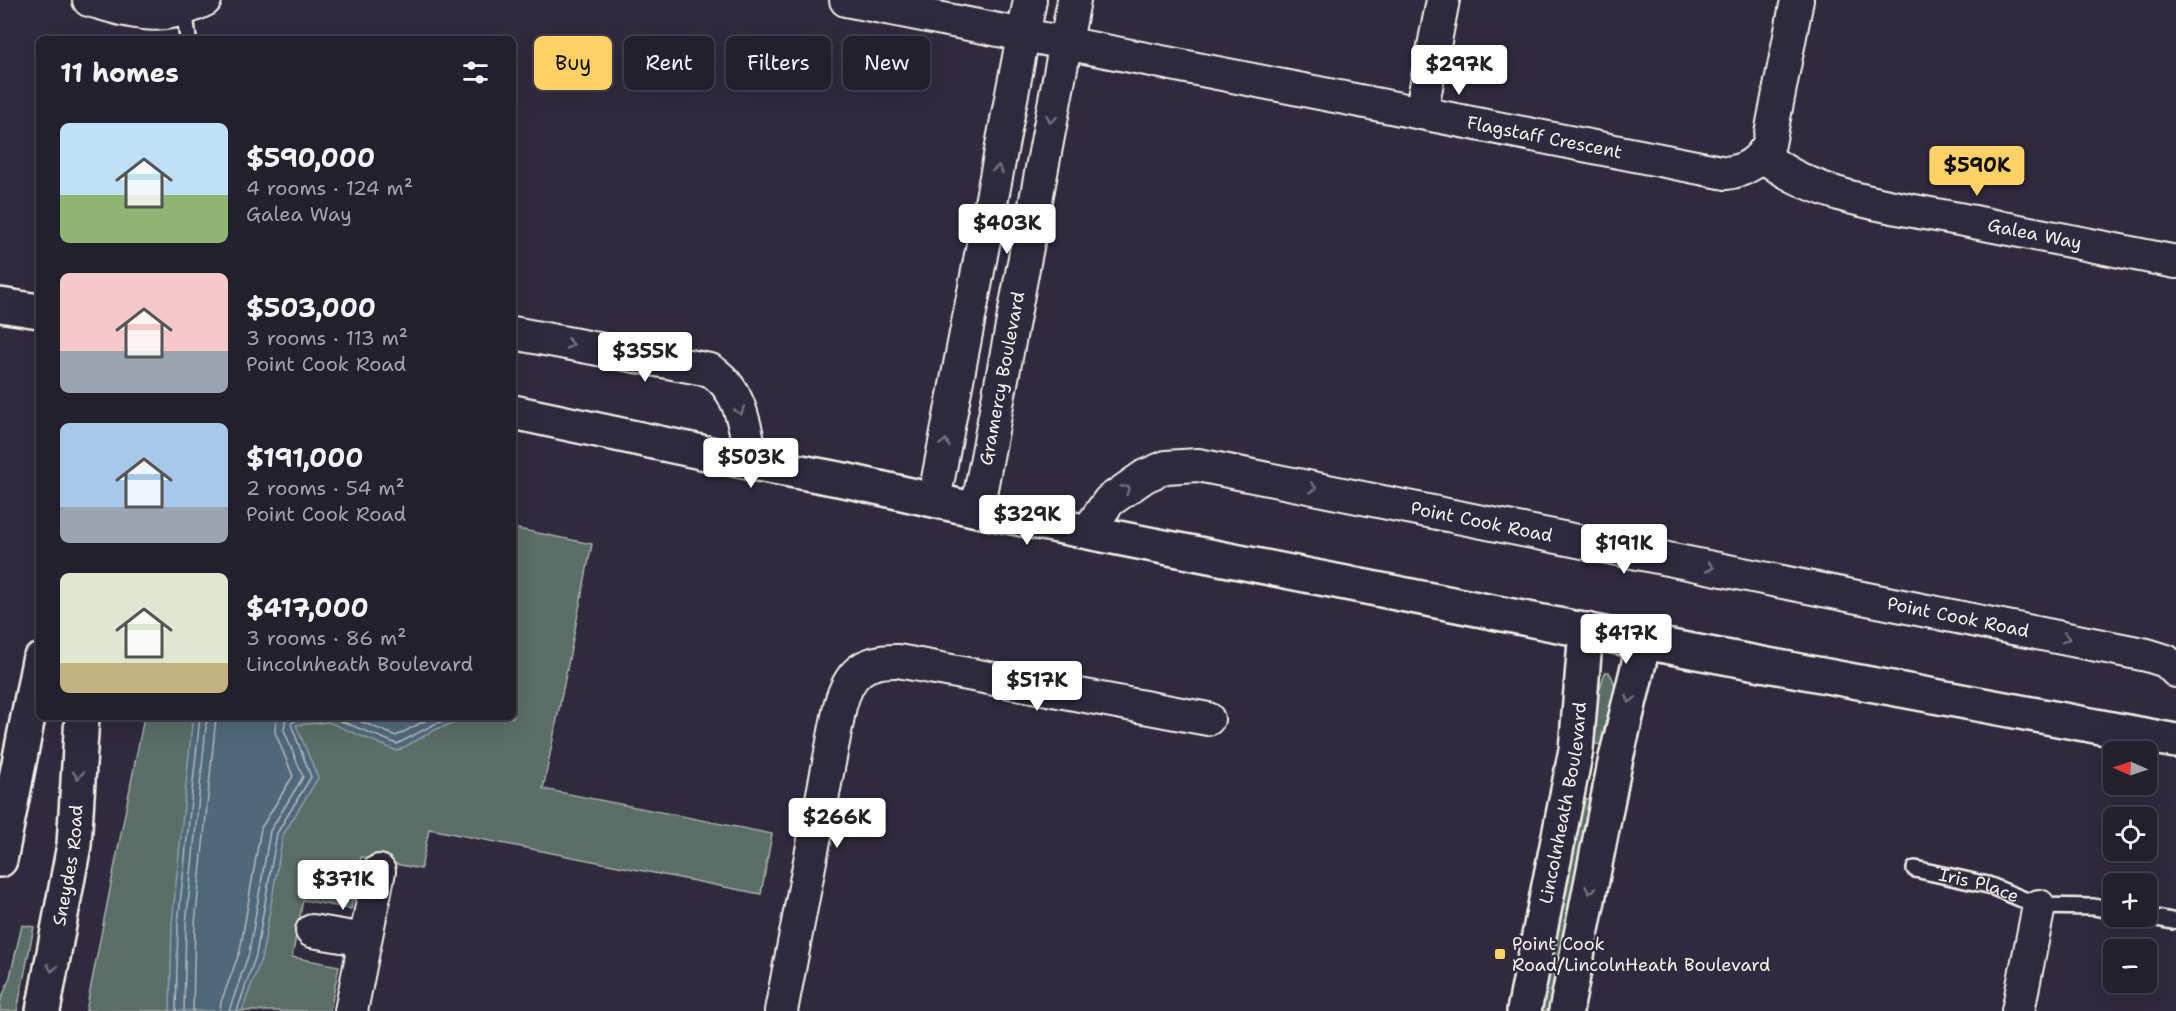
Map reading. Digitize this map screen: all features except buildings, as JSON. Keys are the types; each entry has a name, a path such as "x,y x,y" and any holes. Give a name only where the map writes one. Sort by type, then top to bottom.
{"main road":[{"path":"0,305 36,311"},
{"path":"516,413 753,464 849,481 977,510 1644,642 2176,741"},
{"name":"Lincolnheath Boulevard","path":"1524,1011 1576,750 1586,630"},
{"path":"1566,1011 1616,758 1644,642"},
{"path":"0,860 36,676"},
{"name":"Sneydes Road","path":"43,1011 74,845 82,720"}],"street":[{"path":"89,0 149,14 190,12"},
{"name":"Flagstaff Crescent","path":"846,0 1726,173 1738,172 1763,155"},
{"path":"933,500 1030,0"},
{"name":"Gramercy Boulevard","path":"977,510 1074,0"},
{"path":"1421,113 1443,0"},
{"path":"1763,155 1772,135 1797,0"},
{"name":"Galea Way","path":"1763,155 1776,166 1801,180 1853,198 2176,262"},
{"path":"516,334 710,370 722,377 733,391 743,419 753,464"},
{"name":"Point Cook Road","path":"1088,532 1109,501 1145,476 1166,467 1198,465 2136,652 2166,661 2176,671"},
{"path":"781,1011 840,706 845,689 860,669 883,661 898,661 1208,719"},
{"path":"351,1011 379,871"},
{"name":"Iris Place","path":"2018,1011 2039,906"},
{"path":"312,931 365,940"}],"lane":[{"name":"Iris Place","path":"1915,869 1988,885 2039,906 2103,909"},
{"path":"2157,918 2172,921"}],"green space":[{"path":"516,529 592,544 543,789 772,834 761,894 429,829 421,869 361,857 351,909 303,900 292,957 339,966 330,1011 86,1011 143,720 516,720"},
{"path":"1605,672 1609,672 1613,680 1617,699 1611,747 1586,742"},
{"path":"1575,797 1599,802 1559,1011 1533,1011"},
{"path":"22,925 34,927 17,1011 0,1011 0,1003 10,977"}],"water":[{"path":"193,720 462,720 437,729 397,751 328,722 296,725 318,778 283,835 262,956 242,1011 170,1011 172,923"}],"place":[{"name":"Point Cook Road/LincolnHeath Boulevard","path":"1500,954"}]}
